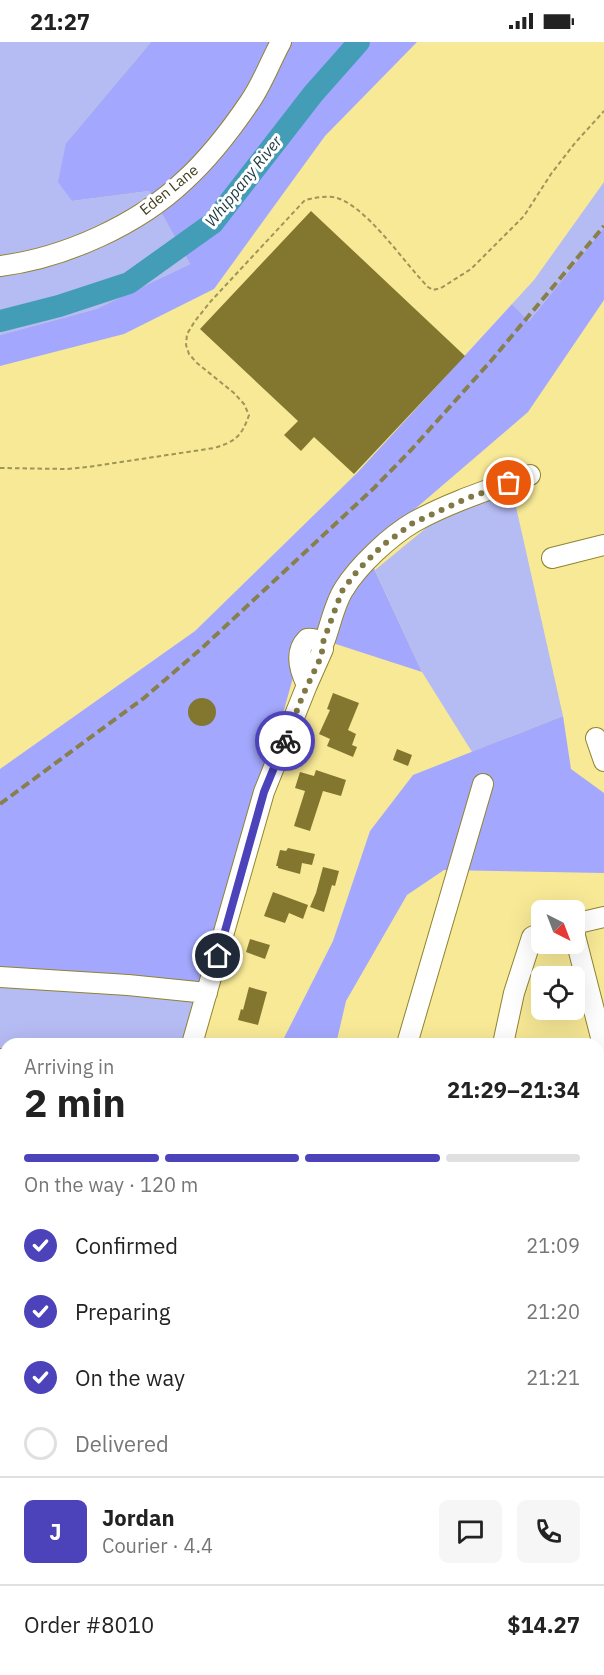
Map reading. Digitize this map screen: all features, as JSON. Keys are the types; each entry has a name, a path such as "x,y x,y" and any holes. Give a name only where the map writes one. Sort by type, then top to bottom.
{"street":[{"name":"Eden Lane","path":"0,266 48,257 78,246 110,231 163,199 202,164 224,137 250,101 281,42"},
{"path":"194,1038 264,792 322,655 322,645 342,591 358,570 383,545 413,523 468,498 530,475"},
{"path":"552,558 604,545"},
{"path":"596,738 604,761"},
{"path":"409,1038 483,784"},
{"path":"585,921 604,917"},
{"path":"504,1038 514,993 531,940"},
{"path":"580,954 601,1038"},
{"path":"0,977 129,985 207,993"}],"path":[{"path":"0,468 88,467 214,448 227,444 238,437 249,415 244,404 234,393 189,354 186,345 187,334 206,308 305,200 333,197 354,207 367,218 428,287 433,290 441,288 471,269 524,216 551,174 604,111"}],"shaded area":[{"path":"0,42 151,42 66,143 72,201 149,191 190,264 96,309 0,335"},
{"path":"151,42 417,42 325,136 214,289 124,334 0,366 0,335 96,309 190,264 149,191 72,201 58,182 66,143"},
{"path":"604,182 604,228 529,321 512,304 534,280"},
{"path":"604,228 604,300 528,412 366,551 422,672 305,634 207,989 0,969 0,769 195,631 357,473 512,304 529,321"},
{"path":"512,489 563,716 472,752 422,672 375,570 431,524"},
{"path":"563,716 571,769 604,793 604,873 444,870 407,895 346,1001 337,1038 284,1038 333,941 370,831 413,775"},
{"path":"0,969 207,989 193,1038 0,1038"}],"building":[{"path":"311,211 465,356 354,474 314,437 301,451 284,435 298,421 200,329"},
{"path":"333,693 359,703 348,730 356,734 352,745 357,747 353,757 327,746 330,739 319,734 330,710 327,709"},
{"path":"202,698 212,702 216,712 212,722 202,726 192,722 188,712 192,702"},
{"path":"397,749 412,755 408,766 393,760"},
{"path":"316,770 346,780 341,796 323,791 310,831 294,826 305,791 295,788 300,772 314,776"},
{"path":"288,848 315,854 312,865 302,863 300,874 278,868 276,866 280,850 286,851"},
{"path":"323,867 339,871 324,912 310,907"},
{"path":"273,892 308,905 303,919 289,913 285,923 264,916"},
{"path":"250,939 270,945 265,959 246,952"},
{"path":"249,987 267,992 258,1025 238,1020"}],"waterway":[{"name":"Whippany River","path":"0,321 59,306 129,283 213,223 313,94 359,42"}],"railway":[{"path":"0,804 144,698 202,648 374,488 490,362 604,226"}],"way so far":[{"path":"285,741 322,655 324,649 322,645 342,591 358,570 383,545 413,523 468,498 509,483"}],"route":[{"path":"218,956 264,792 285,741"}]}
